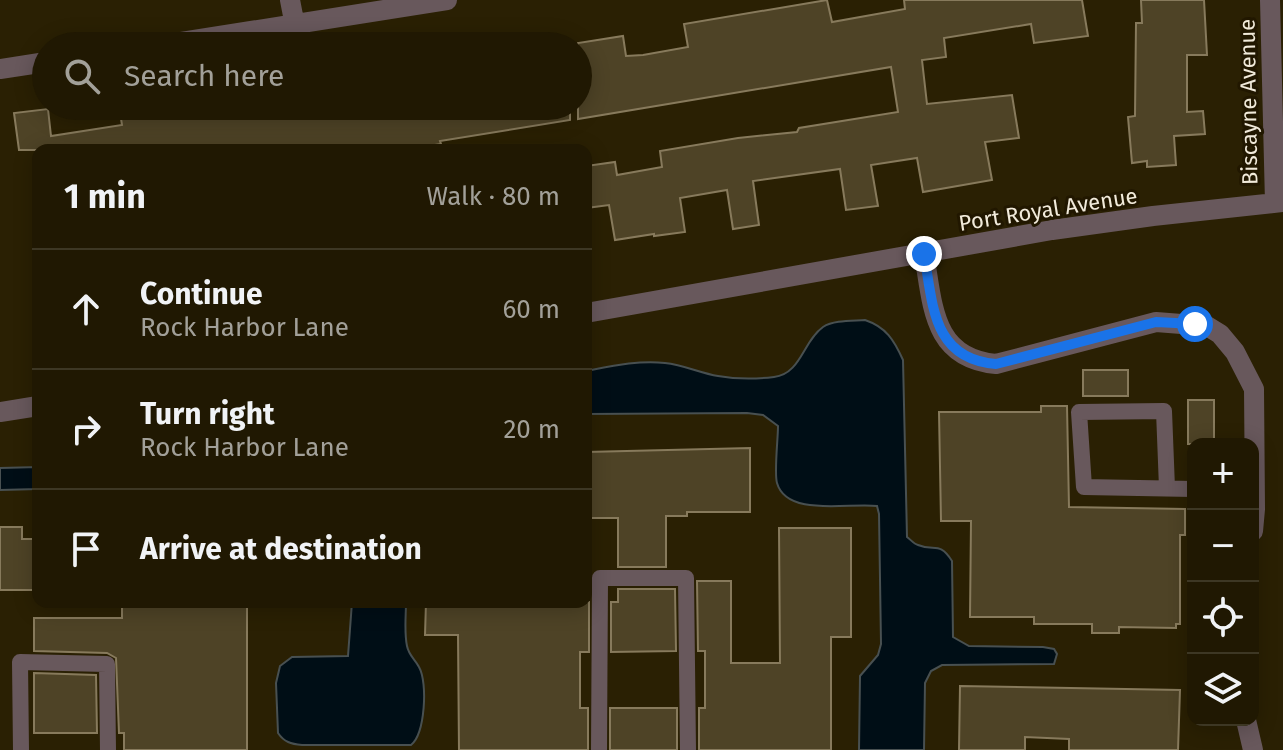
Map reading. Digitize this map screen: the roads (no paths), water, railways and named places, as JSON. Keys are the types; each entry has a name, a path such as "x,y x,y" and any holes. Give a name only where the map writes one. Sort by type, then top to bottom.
{"street":[{"path":"290,0 295,26"},
{"path":"253,32 447,0"},
{"name":"Biscayne Avenue","path":"1270,0 1279,203"},
{"path":"0,69 32,64"},
{"name":"Port Royal Avenue","path":"592,312 1066,228 1279,203"},
{"path":"924,254 936,322 945,340 976,361 996,364 1156,322 1207,326 1220,334 1235,352 1254,389 1254,438"},
{"path":"0,412 32,407"},
{"path":"1247,726 1253,750"}],"lane":[{"path":"1167,488 1164,411 1079,412 1084,487 1187,489"},
{"path":"599,750 600,578 686,578 688,750"},
{"path":"21,750 20,662 107,664 108,750"}]}
